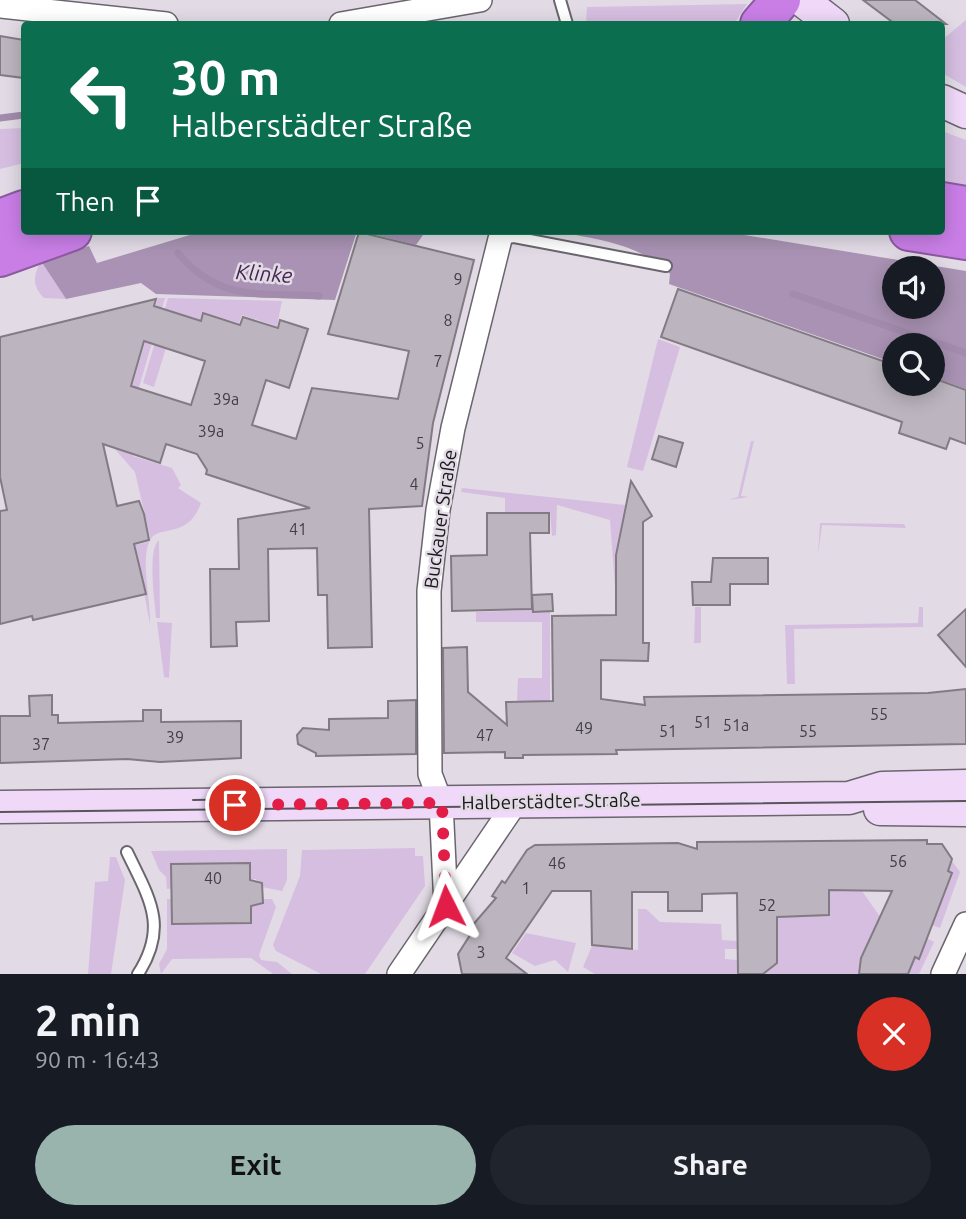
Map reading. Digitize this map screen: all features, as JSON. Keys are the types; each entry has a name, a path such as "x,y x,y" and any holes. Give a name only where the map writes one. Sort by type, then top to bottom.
{"highway":[{"path":"763,21 781,0"},
{"path":"945,202 966,206"},
{"path":"0,219 21,211"},
{"path":"0,257 61,235"},
{"path":"934,235 966,240"}],"main road":[{"path":"802,0 829,21"},
{"path":"945,102 966,112"},
{"name":"Halberstädter Straße","path":"0,807 849,798 882,788 966,786"},
{"name":"Halberstädter Straße","path":"849,798 877,809 966,810"}],"street":[{"path":"358,21 480,0"},
{"path":"0,6 138,21"},
{"name":"Buckauer Straße","path":"446,906 442,803 430,774 430,578 438,510 453,428 500,239"},
{"path":"404,972 516,802"},
{"path":"943,974 966,923"}],"lane":[{"path":"560,0 566,21"},
{"path":"500,239 514,237 666,266"},
{"path":"127,852 155,910 155,936 147,960 138,974"}],"shaded area":[{"path":"747,4 736,21 586,21 587,7"},
{"path":"966,20 966,87 945,75 945,38"},
{"path":"21,128 21,164 0,169 0,129"},
{"path":"945,132 966,140 966,189 945,186"},
{"path":"190,235 356,235 335,300 156,294 141,283 66,299 41,261 89,246 97,263"},
{"path":"376,235 423,235 416,245"},
{"path":"574,235 745,235 882,257 882,319 945,319 945,268 966,271 966,389 945,381 945,333 882,333 882,359 669,284 670,274 658,264 645,255 616,244"},
{"path":"41,261 66,299 44,298 40,294 35,281"},
{"path":"158,298 165,298 124,439 137,440 133,456 172,468 181,485 178,488 201,503 189,522 182,527 154,535 150,540 146,569 150,624 135,545 148,542 150,537 135,472 114,448"},
{"path":"168,298 282,301 277,326 242,315 239,323 202,312 200,321 208,362 166,348 154,387 143,383"},
{"path":"658,339 680,347 643,471 627,467"},
{"path":"751,441 754,441 741,496 749,497 728,500 738,497"},
{"path":"462,488 625,505 615,555 616,601 610,520 557,505 556,535 552,536 550,512 505,512 505,498 461,492"},
{"path":"820,523 904,524 906,528 822,525 818,555"},
{"path":"159,540 160,618 156,618 153,554"},
{"path":"695,607 701,607 701,643 694,643"},
{"path":"919,607 923,607 923,627 794,629 795,684 787,684 785,625 918,623"},
{"path":"476,612 550,612 550,701 517,701 518,678 542,678 542,622 476,622"},
{"path":"157,622 172,623 169,678 164,677"},
{"path":"415,848 415,856 423,856 425,886 365,974 321,974 276,951 273,945 300,876 302,850"},
{"path":"287,849 287,880 282,891 262,887 256,879 167,889 166,877 159,870 151,851"},
{"path":"110,857 116,857 125,880 111,974 88,974 95,882 108,881"},
{"path":"952,861 960,872 940,928 929,924"},
{"path":"830,888 862,891 881,918 861,958 859,974 764,974 778,963 777,894 809,895 809,916 829,916"},
{"path":"167,899 257,905 262,904 263,899 272,899 276,907 259,955 261,960 277,962 292,974 273,974 251,958 172,959 161,974 159,964 167,949"},
{"path":"638,909 646,909 660,922 721,924 722,940 737,941 737,949 725,949 725,959 737,960 737,973 740,974 595,974 583,967 592,946 638,950"},
{"path":"526,933 576,943 568,972 555,960 535,966 512,953"},
{"path":"924,937 934,942 919,974 908,974"}],"building":[{"path":"863,0 915,0 942,21 891,21"},
{"path":"0,36 21,40 21,78 0,75"},
{"path":"358,235 371,235 474,260 433,423 422,506 369,509 372,647 328,648 327,595 318,595 317,548 268,549 269,621 236,622 237,646 211,647 210,569 239,569 238,519 310,508 206,474 207,470 197,454 166,444 160,463 103,444 117,506 139,501 144,514 149,540 134,544 146,594 33,620 32,616 0,624 0,511 7,510 0,477 0,337 156,299 154,306 201,321 203,313 240,325 243,317 278,328 280,320 308,329 289,388 266,380 252,425 296,439 312,388 398,399 409,351 328,334","holes":["144,341 205,361 191,405 131,386"]},
{"path":"678,289 882,361 882,396 945,396 945,382 966,390 966,444 950,438 946,449 899,433 902,422 661,337"},
{"path":"659,436 683,443 676,467 652,459"},
{"path":"631,481 652,516 643,522 643,643 649,643 648,661 601,660 601,699 645,705 644,697 928,693 966,689 966,744 616,750 617,754 523,755 523,758 505,758 505,752 444,753 443,648 467,647 468,692 507,725 506,702 553,701 552,616 616,615 616,555"},
{"path":"487,513 549,513 549,533 530,533 532,609 452,611 451,556 487,555"},
{"path":"713,558 768,558 768,584 730,584 730,605 693,605 692,582 711,582"},
{"path":"552,594 553,611 533,612 532,595"},
{"path":"966,609 966,667 938,635"},
{"path":"52,695 52,715 58,715 58,723 143,721 143,710 161,710 161,722 241,721 241,758 160,762 127,759 0,763 0,716 30,716 29,696"},
{"path":"416,700 416,754 316,756 316,753 298,744 297,735 303,728 329,730 329,719 388,718 388,701"},
{"path":"927,840 927,844 942,844 952,859 948,871 952,873 919,959 915,957 908,974 859,974 861,958 892,891 829,890 829,915 777,917 777,963 763,974 738,974 737,893 702,894 702,911 668,911 668,892 632,892 632,949 592,945 591,891 552,891 506,958 527,974 462,974 458,954 472,932 471,927 496,898 492,896 502,881 505,883 527,850 535,845 678,843 697,849 697,842"},
{"path":"250,863 250,880 262,883 263,903 251,906 251,923 172,924 171,864"}],"waterway":[{"name":"Klinke","path":"0,118 21,115"},
{"name":"Klinke","path":"178,253 194,269 225,288 259,294 319,296"},
{"name":"Klinke","path":"793,294 966,353"}],"tram line":[{"path":"193,800 249,799"},
{"path":"0,812 966,801"}],"route":[{"path":"235,805 442,803 446,906"}]}
